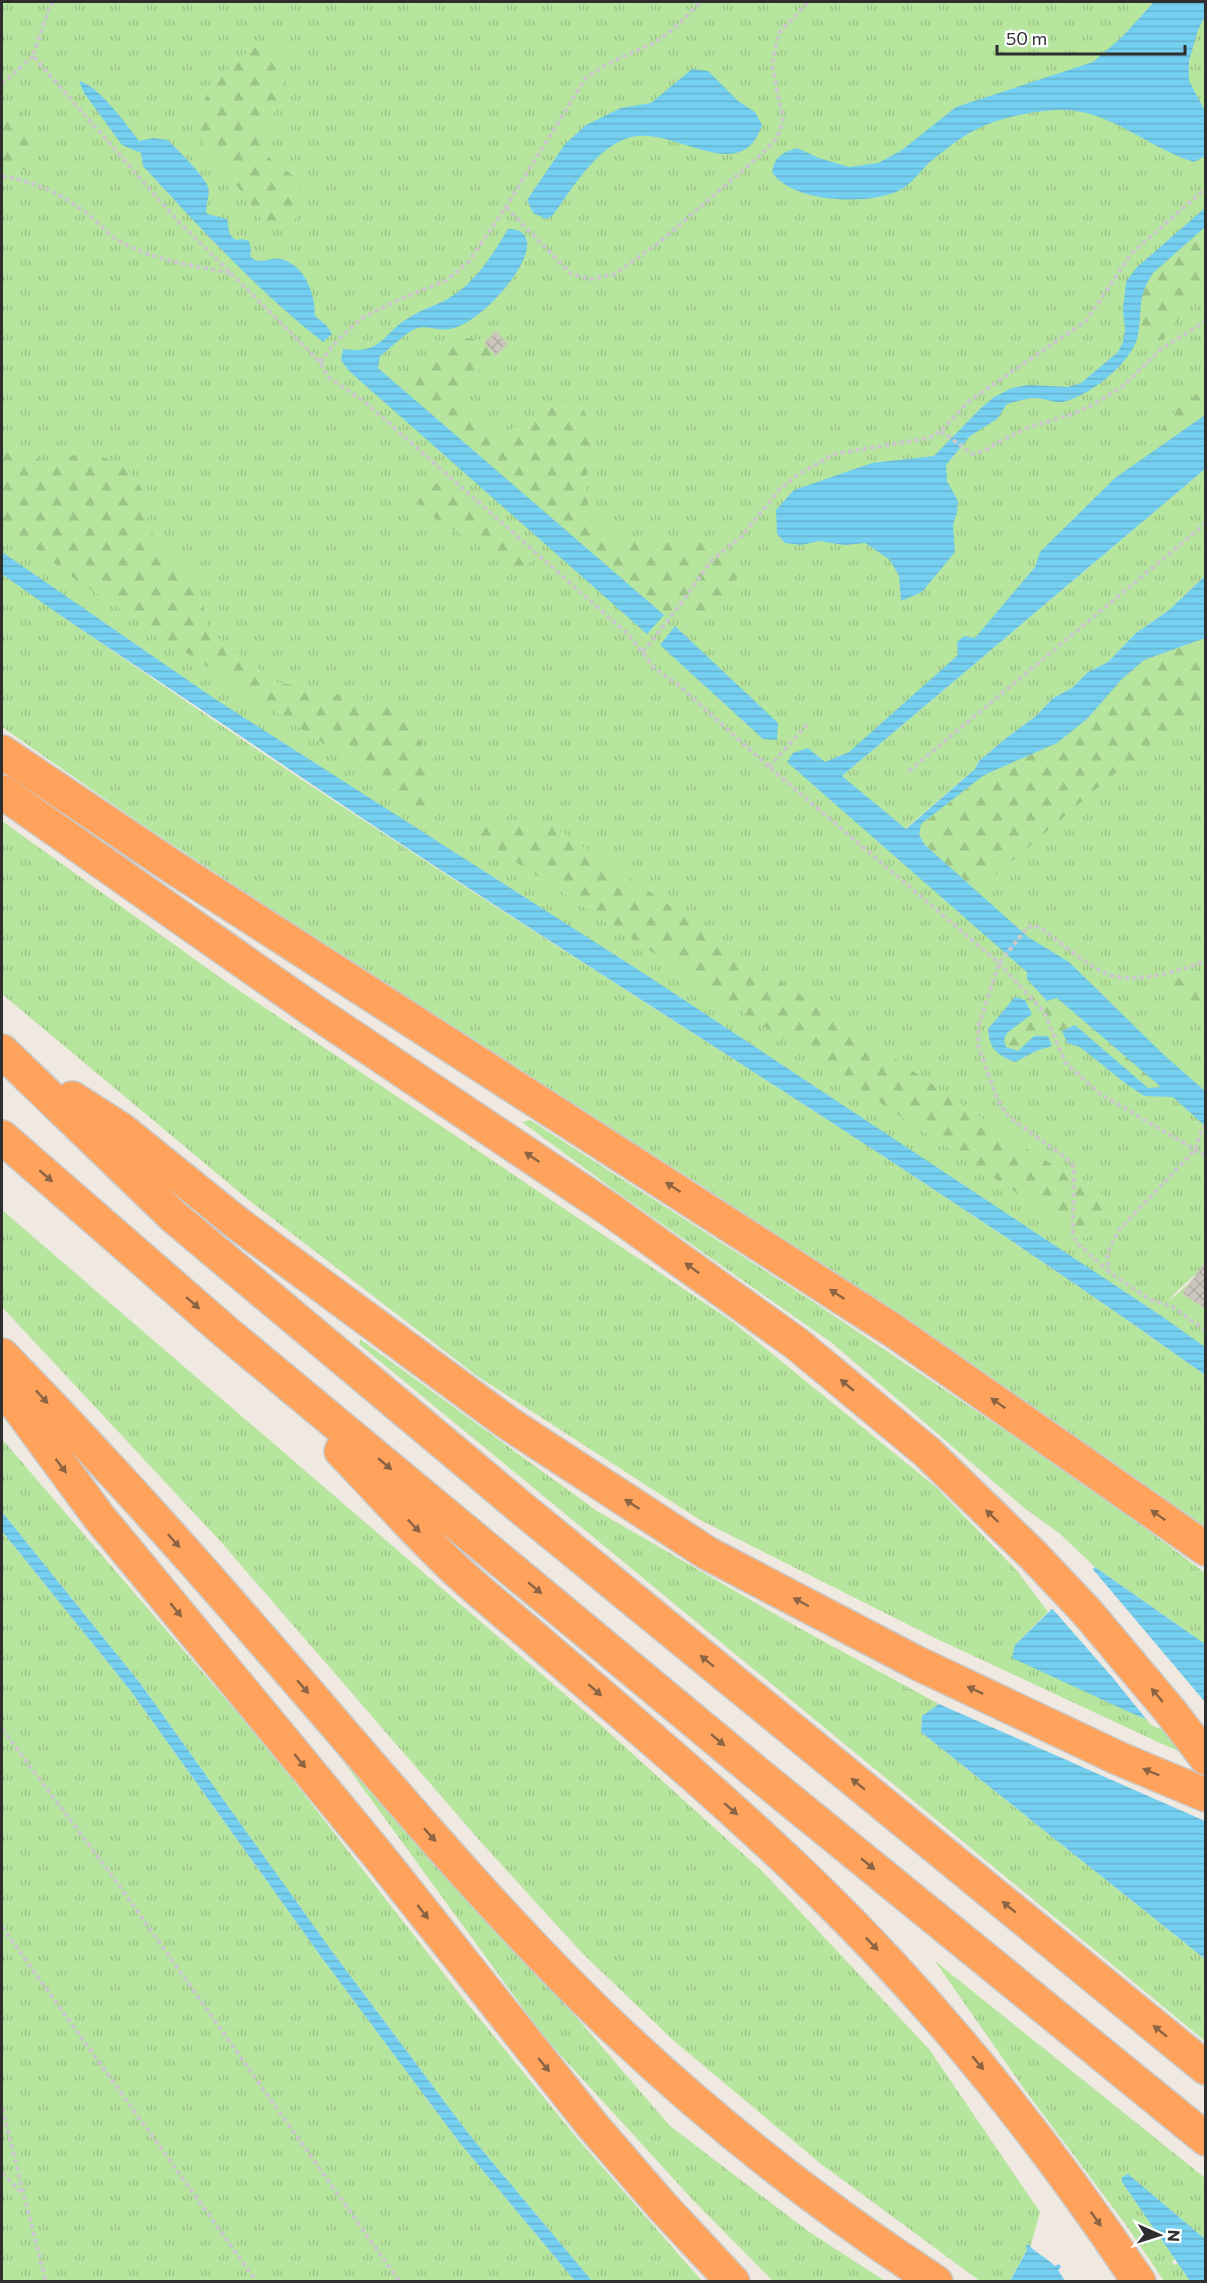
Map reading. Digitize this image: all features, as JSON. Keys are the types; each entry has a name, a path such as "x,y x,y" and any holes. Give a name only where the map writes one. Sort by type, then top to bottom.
{"highway":[{"path":"2,752 173,867 894,1331 1206,1549"},
{"path":"2,792 314,1011 609,1209 797,1344 927,1452 1034,1556 1087,1612 1171,1712 1206,1758"},
{"path":"2,1051 122,1131 237,1223 507,1423 707,1552 917,1663 1120,1759 1206,1795"},
{"path":"2,1051 192,1232 534,1519 1206,2068"},
{"path":"2,1137 227,1333 758,1774 1206,2139"},
{"path":"227,1333 457,1571 755,1830 873,1945 999,2087 1067,2178 1138,2282"},
{"path":"2,1355 195,1564 471,1881 614,2028 744,2142 818,2199 934,2281"},
{"path":"2,1385 99,1516 378,1855 586,2118 663,2207 733,2282"}],"path":[{"path":"2,84 33,56 50,6 54,2"},
{"path":"321,362 337,340 362,318 447,280 470,261 585,79 597,69 657,40 686,17 700,2"},
{"path":"506,207 571,273 591,279 615,274 660,241 764,152 777,138 783,120 772,65 779,33 808,2"},
{"path":"33,56 175,218 321,362 328,377 365,402 629,635 654,668 676,683 769,767 999,963 1044,1012 1065,1062 1100,1094 1206,1156"},
{"path":"2,176 24,180 58,194 115,238 145,254 230,273"},
{"path":"643,652 712,560 741,537 780,489 796,476 834,454 929,438 941,431 969,401 1086,321 1132,253 1206,188"},
{"path":"941,431 972,454 984,451 1029,427 1070,415 1092,405 1122,387 1161,349 1206,321"},
{"path":"909,771 1206,523"},
{"path":"769,767 809,722"},
{"path":"1206,961 1144,977 1128,978 1110,975 1098,970 1033,925 1027,928 999,963 979,1025 978,1036 978,1045 998,1101 1009,1117 1066,1158 1074,1167 1073,1233 1076,1242 1109,1272 1149,1299 1173,1307 1206,1331"},
{"path":"1109,1272 1107,1254 1119,1230 1195,1150 1204,1127"},
{"path":"2,1729 113,1877 400,2282"},
{"path":"2,1927 256,2282"},
{"path":"2,2108 46,2282"},
{"path":"2,2173 23,2194"}],"green space":[{"path":"2,2 1205,2 1205,461 830,780 898,838 1205,588 1206,1265 1169,1301 1205,1269 1205,1364 1157,1313 2,561"},
{"path":"266,42 281,48 286,75 281,102 263,131 261,144 271,159 299,181 300,191 295,219 283,228 274,227 263,221 208,150 200,128 201,112 206,97 215,83 240,58"},
{"path":"21,113 39,170 2,169 2,121"},
{"path":"1205,227 1205,290 1191,302 1165,338 1131,354 1140,324 1140,299 1153,273"},
{"path":"468,338 492,341 497,348 498,355 463,383 462,400 473,419 485,428 499,431 512,429 559,401 570,401 580,406 587,417 590,430 586,490 588,504 596,519 610,533 624,539 722,545 735,557 738,570 735,586 720,607 701,616 664,615 394,382 428,355"},
{"path":"1205,389 1205,415 1137,462 1179,406"},
{"path":"2,434 46,464 88,451 125,466 148,497 147,529 195,576 210,631 276,682 396,706 433,760 428,813 72,577 2,522"},
{"path":"1205,469 1205,576 1169,610 1136,633 1108,662 1088,672 1072,688 1053,698 1036,716 979,761 975,769 905,829 842,776"},
{"path":"441,479 534,559 520,571 421,509 418,500"},
{"path":"2,574 301,779 870,1147 1094,1297 1205,1375 1205,1527 995,1381 707,1189 417,1006 137,821 2,727"},
{"path":"1205,638 1205,713 1114,774 977,891 925,845 919,835 921,825 984,775 1057,743 1087,719 1122,679 1144,660"},
{"path":"514,820 547,822 1033,1153 1116,1202 1086,1239 478,837 487,826"},
{"path":"2,821 228,983 733,1322 937,1488 1018,1572 1048,1612 1015,1645 1205,1744 1205,1762 935,1638 700,1520 477,1376 251,1202 2,994"},
{"path":"1205,967 1205,1017 1169,983"},
{"path":"1039,991 1047,1001 1057,997 1162,1087 1148,1088 1075,1026 1048,1036 1034,1036 1018,1051 1006,1048 1004,1040 1007,1033 1032,1015 1025,1000"},
{"path":"530,1120 806,1297 1094,1490 1205,1573 1205,1644 1095,1567 1059,1533 1024,1508 832,1343 625,1198 522,1122"},
{"path":"2,1210 603,1727 762,1871 929,2049 1040,2212 1030,2248 1010,2281 980,2281 821,2164 674,2041 582,1953 480,1841 221,1542 2,1307"},
{"path":"360,1339 597,1511 799,1628 939,1704 922,1716 921,1732 1205,1959 1205,2041 359,1344"},
{"path":"2,1439 271,1752 462,1997 577,2138 702,2281 592,2281 468,2133 331,1950 140,1683 2,1512"},
{"path":"2,1531 130,1690 322,1958 459,2142 575,2281 2,2281"},
{"path":"330,1743 554,1991 670,2126 808,2231 885,2281 773,2281 692,2199 544,2037"},
{"path":"935,1961 1205,2178 1205,2239 1128,2175 1122,2182 1175,2259 1172,2262 1174,2265 1178,2263 1190,2281 1164,2281 1126,2225 1025,2090"}],"water":[{"path":"1154,2 1205,2 1205,16 1198,30 1189,61 1189,81 1205,111 1205,156 1194,162 1109,121 1074,111 1055,110 1014,116 975,130 938,156 904,188 887,195 851,200 813,196 782,182 772,172 780,156 797,148 819,158 849,167 878,163 902,150 956,107 1093,62 1122,37"},
{"path":"692,69 708,71 738,101 755,112 762,125 752,144 738,152 722,154 665,139 646,136 628,138 616,143 594,161 552,216 546,219 533,213 527,200 565,144 586,125 621,108 651,103"},
{"path":"79,81 87,84 103,98 139,141 153,138 168,140 206,182 209,191 207,214 227,219 230,233 236,240 249,241 250,256 257,261 281,259 303,274 311,290 315,316 326,325 332,334 323,342 230,258 143,166 141,153 122,145 84,93"},
{"path":"1205,208 1205,227 1153,273 1147,282 1142,298 1137,339 1133,349 1117,369 1095,387 1072,399 1059,402 1031,398 1007,404 997,419 970,436 946,465 947,481 958,501 953,525 955,552 922,592 901,601 899,576 890,560 865,543 845,545 819,541 801,545 785,543 777,534 776,510 794,490 872,463 934,456 981,408 994,397 1012,388 1028,385 1068,387 1081,383 1118,352 1123,342 1126,282 1136,268"},
{"path":"508,229 523,233 527,239 527,248 517,271 497,297 485,309 461,325 450,329 425,327 413,330 380,356 378,368 664,615 647,634 349,371 341,360 343,349 356,350 374,346 410,317 444,301 464,287 488,260"},
{"path":"1205,415 1205,469 842,776 906,829 975,769 979,761 1036,716 1053,698 1072,688 1088,672 1108,662 1136,633 1169,610 1205,576 1205,638 1144,660 1122,679 1087,719 1057,743 984,775 921,824 919,835 925,845 1028,937 1069,962 1164,1055 1205,1091 1205,1126 1173,1097 1144,1096 1080,1047 1067,1043 1062,1031 1075,1025 1148,1088 1161,1087 1057,998 1047,1001 1027,979 1027,972 787,762 793,753 808,748 825,762 849,752 958,655 957,642 964,636 975,638 1035,567 1040,552 1115,478"},
{"path":"2,552 215,699 651,978 1163,1317 1205,1347 1205,1375 969,1212 487,900 63,617 2,574"},
{"path":"675,626 778,723 777,740 763,739 660,645"},
{"path":"1015,997 1025,1000 1032,1014 1007,1033 1004,1040 1006,1047 1018,1051 1034,1036 1048,1036 1052,1046 1015,1062 1003,1057 995,1050 990,1042 988,1029"},
{"path":"2,1512 140,1683 331,1950 468,2133 592,2281 575,2281 459,2142 322,1958 130,1690 2,1531"},
{"path":"1095,1567 1205,1644 1205,1744 1012,1658 1015,1645"},
{"path":"939,1704 1205,1821 1205,1959 921,1732 922,1716"},
{"path":"1128,2174 1205,2239 1205,2281 1190,2281 1122,2182 1122,2177"},
{"path":"1028,2244 1055,2266 1059,2264 1061,2267 1058,2270 1065,2281 1010,2281"}],"pier":[{"path":"1091,1567 1205,1702 1206,1747 1151,1725 1050,1606"}],"building":[{"path":"496,332 507,344 496,355 485,343"},
{"path":"1206,1262 1206,1309 1183,1293"}]}
